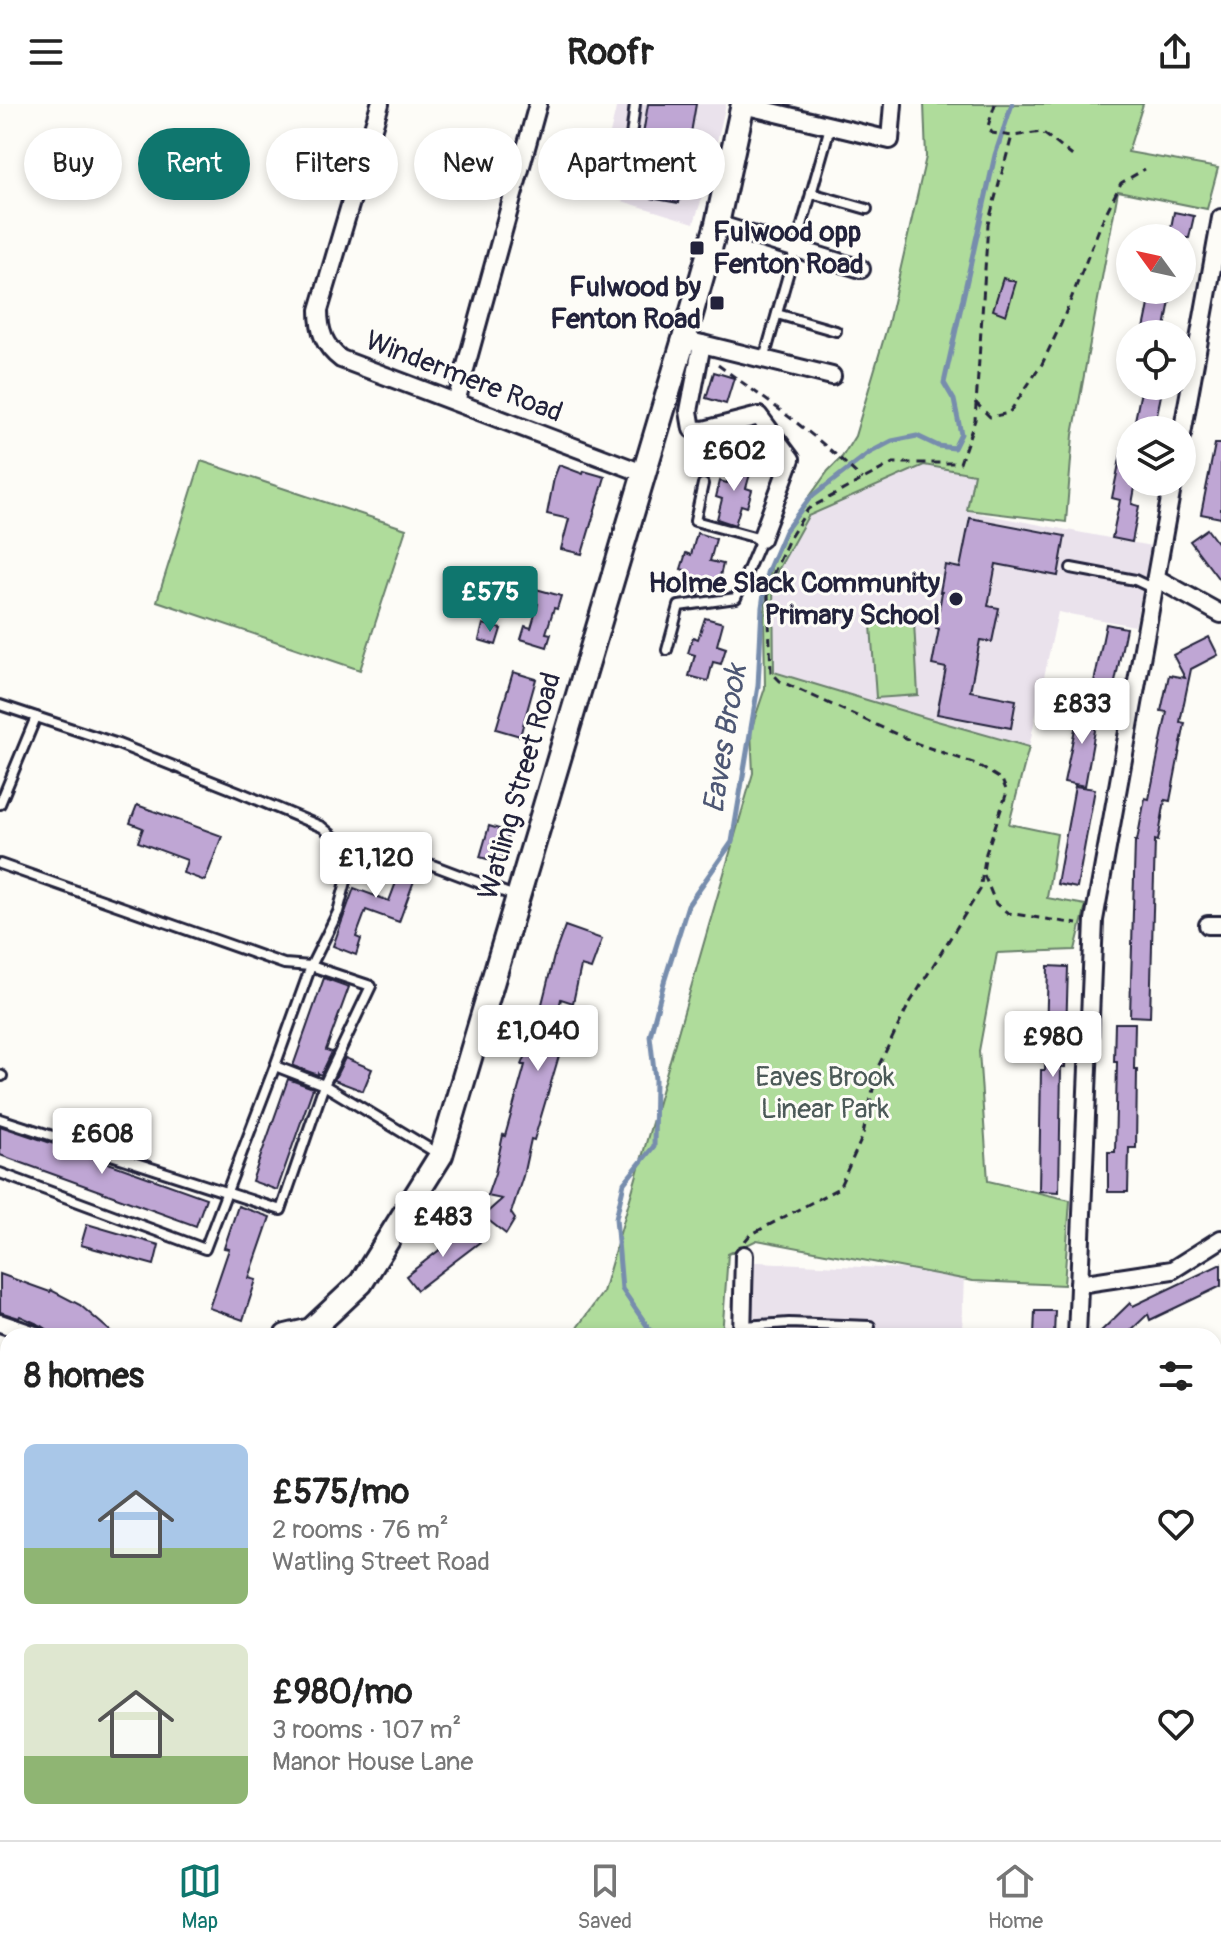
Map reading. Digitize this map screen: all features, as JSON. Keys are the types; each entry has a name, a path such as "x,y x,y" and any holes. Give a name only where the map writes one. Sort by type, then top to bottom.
{"main road":[{"name":"Watling Street Road","path":"316,1328 361,1283 441,1155 643,473 693,341 743,104"}],"street":[{"name":"Windermere Road","path":"380,104 319,310 319,324 327,345 341,359 643,473"},
{"path":"456,402 538,104"},
{"path":"743,104 890,140 893,104"},
{"path":"1185,416 1221,218"},
{"path":"717,224 861,269"},
{"path":"761,539 791,459 759,416 704,430 692,429 689,411 693,341 832,376"},
{"path":"1077,1328 1094,920 1171,496"},
{"path":"1155,583 1221,614"},
{"path":"1079,1284 1172,1270 1221,1239"},
{"path":"743,1328 744,1255"}],"lane":[{"path":"632,128 635,104"},
{"path":"764,359 830,127"},
{"path":"811,193 867,209"},
{"path":"777,314 836,331"},
{"path":"667,650 679,606 736,598 761,539 695,521 703,484"},
{"path":"1071,568 1155,583"},
{"path":"0,705 118,744 322,827 347,848 348,874 338,912 311,966 205,1249 0,1173"},
{"path":"0,804 36,717"},
{"path":"377,844 518,898"},
{"path":"0,864 284,964 311,966 371,986 324,1085 281,1210 0,1119"},
{"path":"275,1066 324,1085 441,1155"},
{"path":"760,1328 789,1323 870,1326"}],"path":[{"path":"995,104 988,126 992,133 1012,136 1042,132 1075,158"},
{"path":"744,1255 741,1246 750,1235 839,1188 862,1138 878,1067 908,1006 980,890 986,853 1007,792 1002,780 976,764 918,744 780,681 771,672 768,594 770,581 789,539 808,509 893,463 960,463 975,420 988,224 1012,136"},
{"path":"975,402 990,417 1009,413 1042,364 1121,183 1145,169"},
{"path":"842,460 862,479"},
{"path":"983,872 996,904 1008,913 1079,924 1094,920"}],"shaded area":[{"path":"617,104 726,104 720,128 611,128"},
{"path":"619,200 701,200 694,223"},
{"name":"Holme Slack Community Primary School","path":"924,464 974,474 967,511 1151,546 1135,626 1058,612 1029,747 774,671 771,586 808,516"},
{"path":"736,1261 964,1272 962,1328 741,1328"}],"green space":[{"name":"Eaves Brook Linear Park","path":"924,104 1143,104 1128,152 1218,168 1207,209 1118,191 1073,435 1066,522 967,510 974,474 924,465 808,516 773,579 774,672 1029,747 1009,824 1057,834 1047,898 1086,905 1075,950 997,953 979,1051 988,1181 1070,1200 1064,1285 973,1281 757,1240 728,1254 723,1328 577,1328 603,1292 753,773 751,730 765,688 764,618 771,567 785,531 855,436 888,324 926,157"},
{"path":"201,461 406,529 360,670 157,601"},
{"path":"914,622 918,695 876,698 871,625"}],"building":[{"path":"648,104 696,104 692,128 644,128"},
{"path":"1174,212 1194,216 1192,224 1172,224"},
{"path":"1003,278 1016,282 1006,315 993,310"},
{"path":"1149,304 1169,304 1166,320 1146,320"},
{"path":"714,372 734,378 726,404 706,398"},
{"path":"1139,400 1160,400 1157,416 1136,416"},
{"path":"1215,444 1221,444 1221,518 1201,514"},
{"path":"733,462 752,467 746,488 752,490 747,507 741,505 735,525 717,519 722,499 716,497 720,481 727,483"},
{"path":"559,465 583,474 584,471 605,477 582,554 561,549 569,519 547,514"},
{"path":"1116,478 1116,496 1133,496 1132,504 1139,506 1132,542 1112,538 1120,500 1112,498"},
{"name":"Holme Slack Community Primary School","path":"970,518 1065,536 1058,576 996,564 988,606 999,608 992,642 980,640 970,691 1016,700 1011,728 937,714 946,668 932,665 939,629 936,628 940,592 945,565 960,568"},
{"path":"1207,529 1221,548 1221,582 1190,541"},
{"path":"697,533 716,539 710,561 723,564 718,584 705,580 699,596 682,591 688,571 681,569 686,553 691,555"},
{"path":"536,589 561,596 546,633 551,634 547,647 521,639 525,626 531,628 538,604 532,602"},
{"path":"705,618 723,623 717,645 726,648 721,664 713,662 708,681 689,676 695,655 688,653 693,637 698,639"},
{"path":"483,624 501,629 496,645 479,640"},
{"path":"1106,624 1126,628 1110,707 1090,702"},
{"path":"1209,637 1218,655 1191,669 1180,722 1185,723 1170,801 1165,800 1158,841 1155,840 1150,1017 1130,1016 1135,841 1145,798 1149,799 1167,712 1161,711 1169,675 1185,678 1173,655"},
{"path":"513,672 536,679 520,736 496,729"},
{"path":"1080,705 1099,708 1085,786 1064,782"},
{"path":"1075,786 1095,789 1077,888 1057,884"},
{"path":"137,805 222,836 205,881 183,873 187,860 138,842 143,828 130,823"},
{"path":"489,826 509,832 501,863 480,857"},
{"path":"372,849 419,867 399,922 366,910 356,937 361,939 356,955 333,946 354,888 389,901 398,877 366,865"},
{"path":"565,926 602,939 591,969 581,966 573,1003 561,999 550,1046 561,1049 534,1140 531,1139 511,1213 515,1219 506,1234 483,1216 502,1199 487,1196 525,1065 522,1065 535,1032 554,956"},
{"path":"1048,966 1068,967 1065,1067 1061,1067 1059,1192 1039,1191 1041,1070 1045,1070"},
{"path":"324,978 349,987 326,1050 332,1052 321,1075 318,1075 293,1066"},
{"path":"1115,1023 1135,1023 1136,1148 1129,1148 1128,1192 1108,1192 1108,1152 1115,1152"},
{"path":"345,1058 372,1069 363,1091 334,1080"},
{"path":"288,1079 313,1088 277,1190 252,1181"},
{"path":"0,1126 206,1198 196,1226 0,1155"},
{"path":"238,1206 270,1217 249,1278 256,1280 243,1320 209,1308 229,1249 224,1248"},
{"path":"87,1224 159,1245 154,1265 81,1245"},
{"path":"469,1227 480,1242 417,1290 406,1276"},
{"path":"1221,1264 1221,1286 1150,1320 1148,1314 1133,1328 1104,1328 1130,1303 1133,1306"},
{"path":"0,1274 51,1290 80,1305 107,1328 45,1328 20,1316 0,1312"},
{"path":"1035,1311 1055,1311 1054,1328 1034,1328"}],"waterway":[{"name":"Eaves Brook","path":"649,1328 622,1289 616,1218 624,1183 654,1146 655,1079 650,1036 664,982 688,905 732,842 758,686 767,573 785,531 809,499 869,453 892,441 917,436 938,446 954,448 961,434 954,400 944,383 995,155 1012,104"}],"place":[{"name":"Fulwood opp Fenton Road","path":"697,248"},
{"name":"Fulwood by Fenton Road","path":"717,303"},
{"name":"Holme Slack Community Primary School","path":"956,599"}]}
